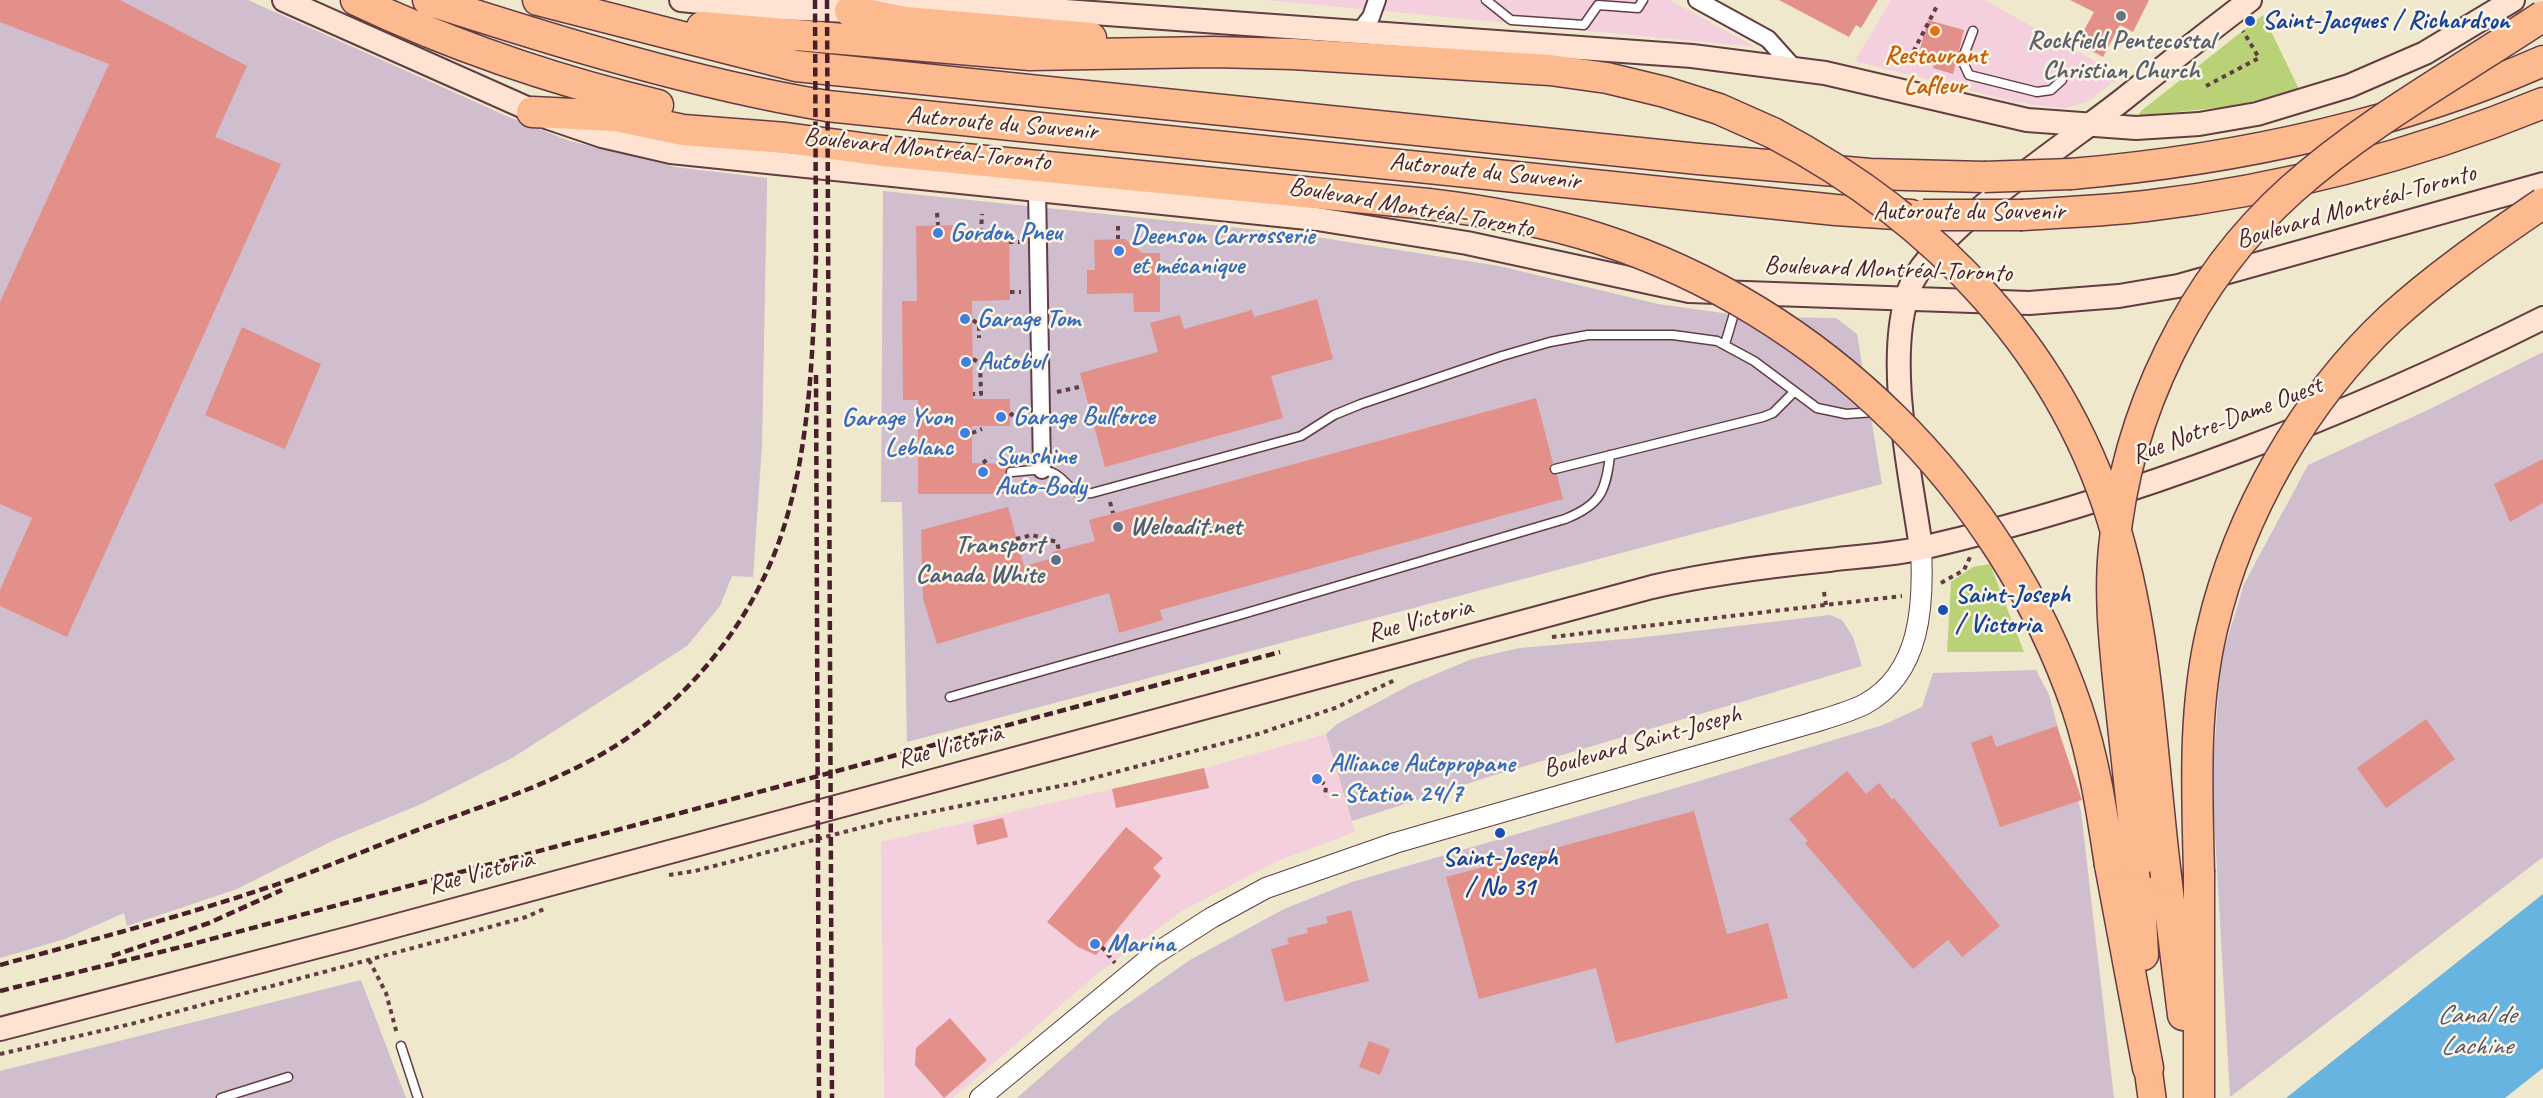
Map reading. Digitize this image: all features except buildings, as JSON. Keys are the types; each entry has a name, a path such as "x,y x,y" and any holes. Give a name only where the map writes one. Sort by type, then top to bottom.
{"highway":[{"path":"356,0 424,32 521,66 786,138"},
{"name":"Autoroute du Souvenir","path":"428,0 619,58 745,90 827,106 1814,208 1923,215 2023,214 2148,206 2287,183 2396,155 2543,104"},
{"name":"Autoroute du Souvenir","path":"538,0 796,66 834,71 1789,168 1870,174 1984,177 2071,174 2189,161 2342,131 2413,111 2543,61"},
{"path":"850,11 905,22 1033,31 1213,52"},
{"path":"587,14 772,34 1030,55 1213,52 1416,61 1550,70 1607,78 1685,98 1747,121 1826,162 1912,224 1974,283 2020,339 2053,388 2085,449 2109,507 2125,565 2144,679 2194,1098"},
{"path":"2148,1068 2138,862 2112,608 2118,517 2129,464 2144,414 2166,360 2202,295 2235,249 2290,191 2373,128 2543,16"},
{"path":"532,112 616,116 683,130 786,138 883,151 1428,204 1513,216 1559,227 1626,248 1692,275 1774,322 1867,392 1934,460 1983,524 2015,572 2046,631 2069,685 2095,774 2152,1098"},
{"path":"2199,1098 2198,735 2212,629 2235,555 2278,464 2314,409 2354,358 2423,290 2543,203"}],"main road":[{"name":"Boulevard Montréal-Toronto","path":"284,0 532,112 602,136 671,152 1350,223 1528,256 1673,288 1906,300 2029,303 2148,292 2378,232 2543,184"},
{"path":"681,0 751,7 850,11 905,2 954,3 1635,51 1794,68 1879,84 2007,116 2087,126 2136,128 2199,124 2292,105 2349,86 2408,62 2513,0"},
{"name":"Boulevard Saint-Joseph","path":"1921,548 1903,409 1900,345 1906,300 1918,271 1933,253 2006,189 2250,0"},
{"name":"Rue Notre-Dame Ouest","path":"1921,548 2070,507 2232,452 2400,384 2543,318"},
{"name":"Rue Victoria","path":"0,1029 354,937 1661,585 1713,574 1921,548"}],"street":[{"path":"1360,32 1371,17 1377,0"},
{"path":"1697,0 1768,39 1794,68"},
{"path":"1037,189 1042,470"},
{"name":"Boulevard Saint-Joseph","path":"980,1098 1152,956 1211,918 1266,888 1395,843 1808,724 1865,704 1894,680 1910,653 1921,607 1921,548"}],"lane":[{"path":"1488,1 1511,20 1584,26 1598,5 1638,8 1643,0"},
{"path":"1973,32 1962,60 1969,75 2037,92 2051,90 2062,80"},
{"path":"1725,344 1740,293"},
{"path":"1011,472 1042,470 1055,474 1073,491 1092,493 1301,436 1347,409 1496,358 1571,337 1604,334 1673,335 1725,344 1754,361 1817,408 1835,413 1856,414 1903,409"},
{"path":"1555,469 1763,417 1773,413 1794,392"},
{"path":"950,697 1247,613 1565,519 1590,507 1598,499 1608,479 1610,455"},
{"path":"401,1046 418,1098"},
{"path":"221,1098 288,1077"}],"path":[{"path":"1911,56 1937,6"},
{"path":"2206,86 2259,58 2241,28"},
{"path":"1898,48 1911,56 1932,62"},
{"path":"937,213 938,225"},
{"path":"981,233 982,214"},
{"path":"1118,226 1118,239"},
{"path":"973,320 979,325 980,338"},
{"path":"973,359 980,363 981,394 973,394"},
{"path":"1040,396 1083,386"},
{"path":"972,433 982,429"},
{"path":"983,463 990,457"},
{"path":"1016,539 1032,535 1057,542 1059,550"},
{"path":"1944,582 1964,570 1970,561"},
{"path":"1824,592 1826,605"},
{"path":"1549,638 1899,597"},
{"name":"Rue Victoria","path":"663,875 695,871 960,804 1066,785 1258,734 1335,708 1397,679"},
{"path":"1321,781 1326,786 1325,797"},
{"name":"Rue Victoria","path":"0,1054 131,1024 369,960 526,917 553,903"},
{"path":"354,937 386,993 401,1046"},
{"path":"1102,948 1116,964"}],"shaded area":[{"path":"0,0 248,0 509,117 570,141 675,167 767,178 767,189 762,445 753,577 732,576 720,606 687,646 512,758 419,805 334,840 237,889 127,926 124,913 65,939 0,958"},
{"path":"1264,0 1670,0 1755,47 1363,9"},
{"path":"1891,0 1984,0 2122,76 2087,102 2065,108 2015,102 1855,61"},
{"path":"883,191 1298,234 1499,266 1658,304 1752,317 1836,318 1857,334 1882,484 907,742 902,502 881,502"},
{"path":"2543,352 2543,857 2230,1097 2212,781 2221,660 2244,584 2308,465 2430,409"},
{"path":"1830,615 1842,620 1853,637 1862,666 1488,777 1352,821 1326,734 1337,724 1412,684 1472,659 1519,648 1637,638"},
{"path":"2036,670 2049,695 2081,811 2114,1098 1017,1098 1110,1016 1190,960 1284,909 1352,882 1883,725 1922,707 1933,673"},
{"path":"1326,734 1355,832 1275,862 1182,911 1097,974 953,1098 884,1098 881,842 1204,768"},
{"path":"361,980 406,1098 0,1098 0,1071"}],"green space":[{"path":"2263,15 2300,91 2234,106 2138,116 2141,111"},
{"path":"1990,564 2024,652 1947,652 1951,582 1973,567"}],"water":[{"name":"Canal de Lachine","path":"2543,894 2543,1068 2505,1098 2286,1098"}],"railway":[{"path":"815,0 816,261"},
{"path":"827,0 832,1098"},
{"path":"0,965 230,900 305,875 503,799 553,779 600,755 623,741 667,706 688,687 724,644 754,596 781,535 801,457 807,416 816,254"},
{"path":"816,375 819,1098"},
{"path":"0,991 189,945 1280,652"},
{"path":"112,956 209,923 282,890"}],"place":[{"name":"Rockfield Pentecostal Christian Church","path":"2121,16"},
{"name":"Saint-Jacques / Richardson","path":"2250,21"},
{"name":"Restaurant Lafleur","path":"1935,31"},
{"name":"Gordon Pneu","path":"938,233"},
{"name":"Deenson Carrosserie et mécanique","path":"1119,251"},
{"name":"Garage Tom","path":"965,319"},
{"name":"Autobul","path":"966,362"},
{"name":"Garage Bulforce","path":"1001,417"},
{"name":"Garage Yvon Leblanc","path":"965,433"},
{"name":"Sunshine Auto-Body","path":"983,472"},
{"name":"Weloadit.net","path":"1118,527"},
{"name":"Transport Canada White","path":"1056,560"},
{"name":"Saint-Joseph / Victoria","path":"1943,610"},
{"name":"Alliance Autopropane - Station 24/7","path":"1317,779"},
{"name":"Saint-Joseph / No 31","path":"1500,833"},
{"name":"Marina","path":"1095,944"}]}
